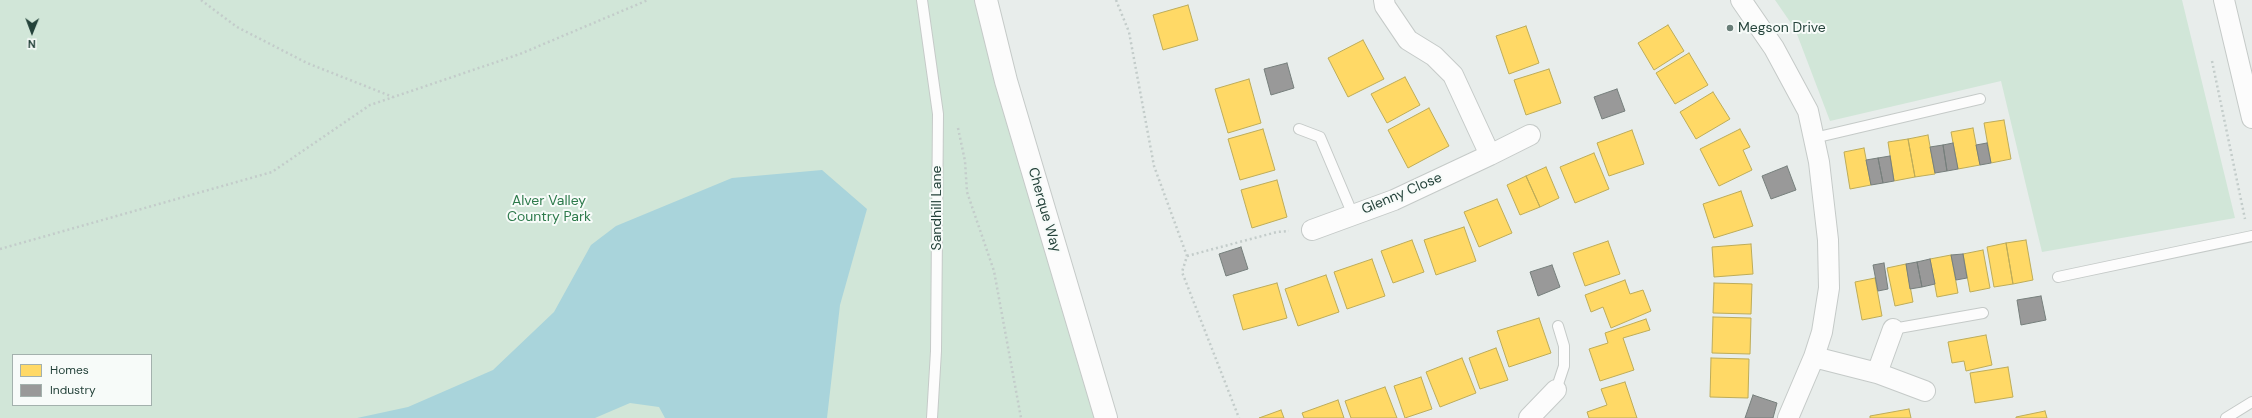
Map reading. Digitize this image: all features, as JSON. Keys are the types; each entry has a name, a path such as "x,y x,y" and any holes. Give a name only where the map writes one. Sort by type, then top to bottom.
{"street":[{"name":"Cherque Way","path":"986,0 1006,81 1106,418"},
{"path":"1384,0 1385,6 1408,40 1434,56 1453,75 1490,155"},
{"path":"1741,0 1774,48 1808,111 1814,138 1828,240 1829,288 1822,332 1814,357 1788,418"},
{"path":"2224,0 2252,118"},
{"name":"Glenny Close","path":"1312,230 1394,200 1530,136"},
{"path":"1877,373 1893,330"},
{"path":"1814,357 1877,373 1925,391"},
{"path":"1528,418 1556,390"}],"lane":[{"name":"Sandhill Lane","path":"922,0 938,114 936,351 932,418"},
{"path":"1814,138 1980,99"},
{"path":"1299,129 1320,137 1353,215"},
{"path":"2058,277 2250,236"},
{"path":"1893,330 1983,313"},
{"path":"1556,390 1564,366 1564,346 1558,326"},
{"path":"2226,418 2252,402"}],"path":[{"path":"201,0 237,27 307,63 393,97"},
{"path":"0,249 272,172 370,105 520,54 648,0"},
{"path":"1116,0 1129,32 1154,166 1187,256 1182,272 1239,418"},
{"path":"2211,54 2250,236"},
{"path":"957,123 965,161 967,192 994,271 1021,418"},
{"path":"1187,256 1277,232 1312,230"}],"green space":[{"name":"Alver Valley Country Park","path":"0,0 990,0 1098,418 0,418"},
{"path":"1775,0 2182,0 2235,218 2042,252 2001,81 1830,121 1795,29"}],"water":[{"path":"822,170 867,209 840,305 827,418 665,418 659,407 630,403 595,418 357,418 408,407 493,370 554,312 591,245 616,226 732,178"}],"building: Homes":[{"path":"1188,5 1198,40 1163,50 1153,15"},
{"path":"1668,25 1684,51 1654,70 1638,43"},
{"path":"1526,26 1539,63 1509,74 1496,36"},
{"path":"1363,40 1384,79 1348,97 1328,58"},
{"path":"1689,53 1708,85 1675,104 1656,73"},
{"path":"1549,69 1561,103 1526,115 1514,80"},
{"path":"1405,77 1420,105 1387,123 1371,94"},
{"path":"1249,79 1261,123 1228,133 1215,89"},
{"path":"1713,92 1730,119 1696,139 1680,112"},
{"path":"1429,108 1449,146 1408,168 1388,130"},
{"path":"2004,120 2011,159 1991,163 1984,123"},
{"path":"1973,128 1980,165 1958,169 1951,132"},
{"path":"1263,129 1275,170 1240,180 1228,139"},
{"path":"1740,129 1750,147 1743,150 1752,170 1719,186 1700,149"},
{"path":"1632,130 1644,164 1609,176 1597,143"},
{"path":"1928,135 1935,174 1915,177 1908,139"},
{"path":"1908,139 1915,177 1894,181 1888,142"},
{"path":"1864,148 1871,185 1850,189 1844,152"},
{"path":"1594,153 1609,189 1575,203 1560,167"},
{"path":"1546,167 1559,198 1540,207 1526,176"},
{"path":"1526,176 1540,207 1520,215 1507,185"},
{"path":"1277,180 1287,217 1252,228 1241,190"},
{"path":"1741,191 1753,226 1714,238 1703,204"},
{"path":"1497,199 1512,233 1479,247 1464,212"},
{"path":"1464,227 1476,261 1436,275 1424,240"},
{"path":"1412,240 1424,272 1393,283 1381,251"},
{"path":"2026,240 2033,280 2013,284 2006,243"},
{"path":"1608,241 1620,274 1585,286 1573,253"},
{"path":"2006,243 2013,284 1994,287 1987,247"},
{"path":"1751,244 1753,274 1714,277 1712,247"},
{"path":"1983,250 1990,288 1970,292 1963,254"},
{"path":"1951,255 1958,293 1937,297 1930,259"},
{"path":"1372,259 1385,296 1347,309 1334,272"},
{"path":"1906,264 1913,302 1895,306 1887,268"},
{"path":"1326,275 1339,312 1298,326 1285,289"},
{"path":"1875,278 1882,316 1862,320 1855,282"},
{"path":"1625,280 1630,294 1643,290 1651,311 1611,328 1603,307 1591,312 1585,295"},
{"path":"1277,283 1287,318 1243,330 1233,295"},
{"path":"1714,283 1752,284 1751,314 1713,313"},
{"path":"1713,317 1751,318 1750,354 1712,353"},
{"path":"1539,318 1551,353 1509,367 1497,331"},
{"path":"1646,319 1650,330 1623,338 1634,370 1600,381 1589,349 1608,343 1605,333"},
{"path":"1986,335 1992,365 1966,371 1964,361 1952,363 1948,342"},
{"path":"1496,348 1508,380 1480,389 1469,358"},
{"path":"1462,358 1476,393 1440,407 1426,372"},
{"path":"1711,358 1749,359 1748,398 1710,397"},
{"path":"2008,367 2013,397 1975,403 1970,373"},
{"path":"1421,377 1432,409 1405,418 1394,386"},
{"path":"1625,382 1637,418 1589,418 1587,412 1607,405 1601,389"},
{"path":"1385,387 1397,418 1351,418 1345,401"},
{"path":"1338,400 1344,418 1304,418 1302,413"},
{"path":"1909,409 1911,418 1870,418 1870,416"},
{"path":"1281,410 1284,418 1259,418"},
{"path":"2045,411 2047,418 2016,418 2016,417"}],"building: Industry":[{"path":"1287,63 1294,88 1271,95 1264,69"},
{"path":"1617,89 1625,111 1602,119 1594,97"},
{"path":"1953,143 1958,169 1947,171 1943,145"},
{"path":"1987,143 1991,163 1980,165 1976,145"},
{"path":"1943,145 1947,171 1935,173 1930,147"},
{"path":"1890,156 1894,181 1883,183 1878,158"},
{"path":"1878,158 1883,183 1871,185 1866,160"},
{"path":"1787,166 1796,190 1771,199 1762,176"},
{"path":"1241,247 1248,269 1226,276 1219,254"},
{"path":"1963,254 1967,278 1956,280 1951,255"},
{"path":"1930,259 1935,284 1922,287 1917,262"},
{"path":"1917,262 1922,287 1910,289 1906,264"},
{"path":"1884,263 1888,289 1878,291 1873,265"},
{"path":"1552,265 1560,287 1538,296 1530,272"},
{"path":"2041,296 2046,320 2021,325 2017,300"},
{"path":"1753,395 1777,403 1773,418 1745,418"}],"place":[{"name":"Megson Drive","path":"1730,28"}]}
